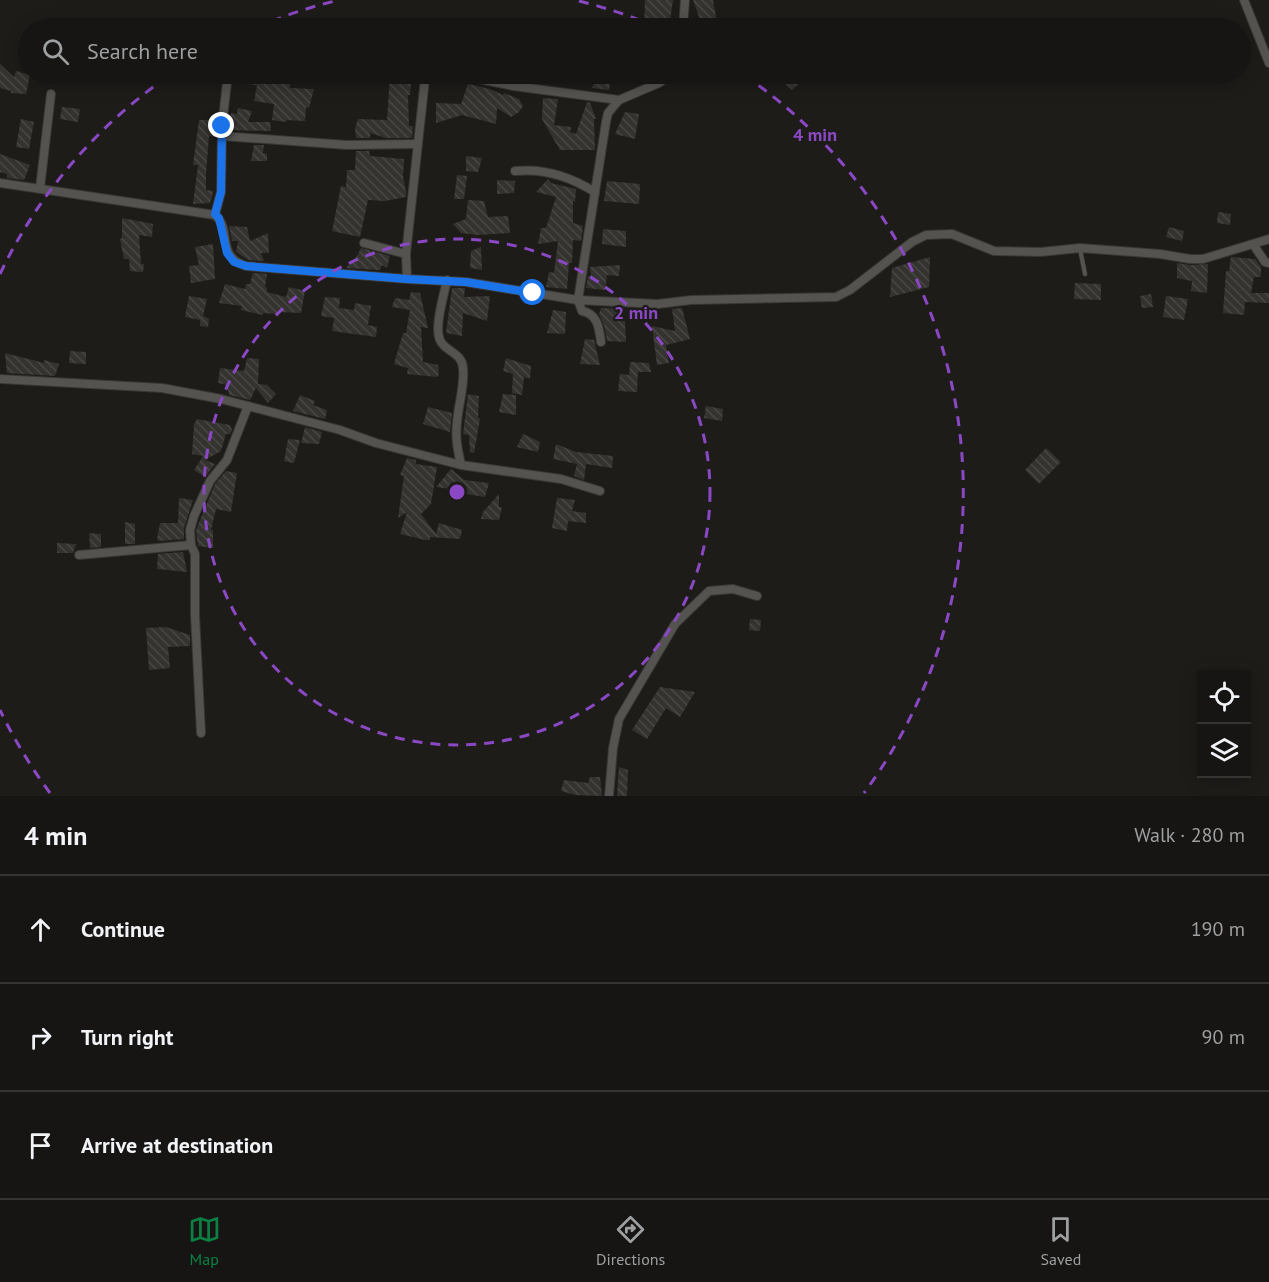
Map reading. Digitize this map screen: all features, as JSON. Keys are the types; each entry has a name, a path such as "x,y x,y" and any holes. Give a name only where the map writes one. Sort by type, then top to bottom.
{"street":[{"path":"684,18 685,0"},
{"path":"1244,0 1269,63"},
{"path":"215,214 221,192 222,136 227,84"},
{"path":"407,279 406,254 424,84"},
{"path":"504,84 619,100"},
{"path":"601,342 597,321 590,313 582,311 578,300 606,122 609,112 619,100 656,84"},
{"path":"40,188 51,94"},
{"path":"222,136 347,145 418,144"},
{"path":"515,171 550,173 577,181 595,192"},
{"path":"0,183 215,214 219,218 227,253 234,262 246,266 304,272 447,280 578,300 658,304 691,300 836,297 850,290 926,235 952,234 994,251 1041,252 1080,249 1160,254 1181,259 1203,259 1269,239"},
{"path":"364,243 406,254"},
{"path":"1254,244 1265,262 1269,263"},
{"path":"447,280 438,333 441,343 461,358 463,364 456,424 461,465"},
{"path":"0,379 162,388 248,406 461,465 561,479 600,491"},
{"path":"201,733 195,615 195,554 191,544 190,530 210,481 227,460 248,406"},
{"path":"79,555 191,544"},
{"path":"609,796 613,748 619,719 675,624 709,591 733,589 757,596"}],"lane":[{"path":"1080,249 1085,274"}],"building":[{"path":"645,0 673,0 670,18 644,18"},
{"path":"693,0 713,0 716,18 699,18"},
{"path":"0,64 14,77 16,71 18,72 18,84 28,84 26,94 11,93 11,91 0,88"},
{"path":"247,84 290,84 290,88 314,89 309,108 306,107 305,121 272,120 274,104 254,101 257,85"},
{"path":"389,84 411,84 410,95 408,95 409,126 413,126 412,138 386,138 370,133 370,138 356,138 355,128 358,119 387,120"},
{"path":"468,84 519,99 523,106 511,117 497,108 496,124 462,115 436,123 436,103 461,104"},
{"path":"594,84 610,84 609,90 592,88"},
{"path":"786,84 799,84 792,90"},
{"path":"543,98 558,99 554,125 571,127 570,132 576,134 587,102 590,103 596,119 594,119 595,150 560,150 542,119"},
{"path":"62,107 80,109 78,122 60,119"},
{"path":"238,108 252,111 248,122 270,122 271,131 228,130 231,113 237,114"},
{"path":"625,112 639,114 635,139 615,134"},
{"path":"21,119 34,122 29,149 16,147"},
{"path":"199,120 211,120 211,124 216,125 215,137 209,136 206,174 206,190 213,191 210,203 193,204 198,165 193,165"},
{"path":"254,145 264,145 263,153 267,154 267,161 251,161"},
{"path":"356,151 369,151 370,156 404,159 403,177 406,192 406,197 385,201 368,200 360,237 332,231 341,186 346,187 347,170 355,170"},
{"path":"0,154 30,165 24,180 7,178 7,174 0,172"},
{"path":"466,156 482,158 478,172 466,171"},
{"path":"457,175 467,176 464,199 454,199"},
{"path":"548,179 551,183 576,189 575,202 573,201 573,223 583,226 581,241 573,240 572,263 569,263 567,289 546,287 549,272 554,273 558,241 538,244 541,228 546,228 556,197 536,192"},
{"path":"497,180 515,181 514,193 497,194"},
{"path":"607,181 640,184 639,204 604,201"},
{"path":"468,200 484,201 488,217 508,216 510,233 478,235 461,233 453,224 466,219"},
{"path":"1218,212 1231,214 1230,225 1217,223"},
{"path":"122,218 153,224 152,237 139,235 141,264 144,264 143,272 130,271 129,259 124,259 120,239 122,238"},
{"path":"229,226 247,227 250,241 268,233 269,253 261,253 264,261 248,260 236,252 238,241 232,241"},
{"path":"1169,227 1184,231 1182,241 1166,237"},
{"path":"603,229 626,231 626,247 602,244"},
{"path":"213,244 215,279 191,283 189,266 199,265 195,247"},
{"path":"481,247 482,270 470,268 471,251"},
{"path":"361,248 390,256 387,268 382,265 380,270 346,268"},
{"path":"930,257 929,287 890,297 892,268"},
{"path":"1231,257 1255,259 1261,267 1261,277 1254,277 1251,293 1269,293 1269,303 1245,302 1244,315 1223,313 1226,271 1229,271"},
{"path":"1177,263 1208,264 1207,293 1191,291 1192,281 1177,278"},
{"path":"620,265 619,276 607,275 605,290 586,288 588,276 591,276 590,267"},
{"path":"253,273 267,274 265,287 267,292 286,297 289,287 305,291 301,313 278,312 277,314 263,313 263,315 241,310 242,306 219,303 225,284 245,289 246,284 250,284"},
{"path":"1075,283 1101,284 1101,300 1074,299"},
{"path":"452,288 465,288 464,297 490,296 487,321 463,313 462,336 446,333"},
{"path":"411,292 420,293 428,328 421,327 423,362 438,365 438,377 407,374 408,368 394,364 403,333 406,333 410,310 392,307 395,298 409,300"},
{"path":"1151,294 1153,307 1142,308 1140,296"},
{"path":"189,296 207,299 203,316 209,319 208,327 200,326 200,320 185,317"},
{"path":"1166,296 1188,299 1184,320 1163,317"},
{"path":"325,297 340,298 339,308 354,310 355,303 371,306 368,325 377,327 376,337 332,331 334,318 321,316"},
{"path":"601,308 621,309 625,322 626,342 607,341 599,314"},
{"path":"682,308 690,339 666,345 669,363 657,365 652,326 675,331 672,309"},
{"path":"553,310 566,312 565,334 547,333"},
{"path":"585,339 594,340 600,365 580,364"},
{"path":"70,351 86,352 86,364 69,363"},
{"path":"5,353 44,363 44,360 59,364 55,376 7,373"},
{"path":"247,358 259,359 258,384 267,385 276,394 268,403 256,388 250,400 229,395 227,385 218,383 220,368 244,371"},
{"path":"506,358 531,366 530,379 524,377 522,395 512,393 513,374 503,371"},
{"path":"630,362 649,363 651,372 638,372 637,392 618,391 620,374 629,375"},
{"path":"468,394 479,396 478,418 480,419 474,453 470,452 469,435 463,434"},
{"path":"503,394 516,395 516,415 499,412"},
{"path":"300,395 315,401 313,405 327,410 325,419 293,411"},
{"path":"706,406 723,409 722,421 704,418"},
{"path":"428,407 452,413 450,432 423,424"},
{"path":"197,419 230,425 232,430 230,434 226,434 221,451 205,460 215,464 205,477 194,470 203,456 192,454 194,424"},
{"path":"305,427 322,432 319,444 301,443"},
{"path":"523,434 540,442 538,452 517,447"},
{"path":"288,439 300,440 294,463 284,461"},
{"path":"556,444 576,452 613,456 612,468 586,464 584,480 574,476 577,464 553,459"},
{"path":"1046,448 1061,462 1039,484 1025,470"},
{"path":"407,458 416,460 416,464 437,467 431,504 421,514 436,534 439,523 462,530 460,539 430,537 430,540 425,540 400,534 407,512 398,518 404,476 400,475"},
{"path":"451,469 464,480 489,483 485,497 436,487"},
{"path":"226,471 237,473 231,512 216,509 211,530 213,530 213,548 198,546 196,531 198,525 215,484"},
{"path":"499,494 499,507 502,507 499,520 481,519 483,512"},
{"path":"179,498 193,500 184,528 184,539 159,541 157,539 160,523 178,523"},
{"path":"557,498 575,500 572,511 586,513 586,523 568,521 567,531 552,528"},
{"path":"125,522 135,524 135,544 125,544"},
{"path":"89,533 101,534 101,547 90,548"},
{"path":"57,543 76,544 73,553 57,553"},
{"path":"183,552 187,572 157,569 158,554"},
{"path":"750,619 761,620 760,631 749,630"},
{"path":"166,627 190,635 190,646 168,647 170,668 149,670 146,628"},
{"path":"660,687 695,692 680,717 666,708 647,739 632,730"},
{"path":"619,767 628,770 627,796 617,796"},
{"path":"590,777 600,777 602,796 576,795 561,791 564,780 588,783"}],"route":[{"path":"222,126 221,192 215,214 219,218 227,253 234,262 246,266 304,272 447,280 533,293"}]}
